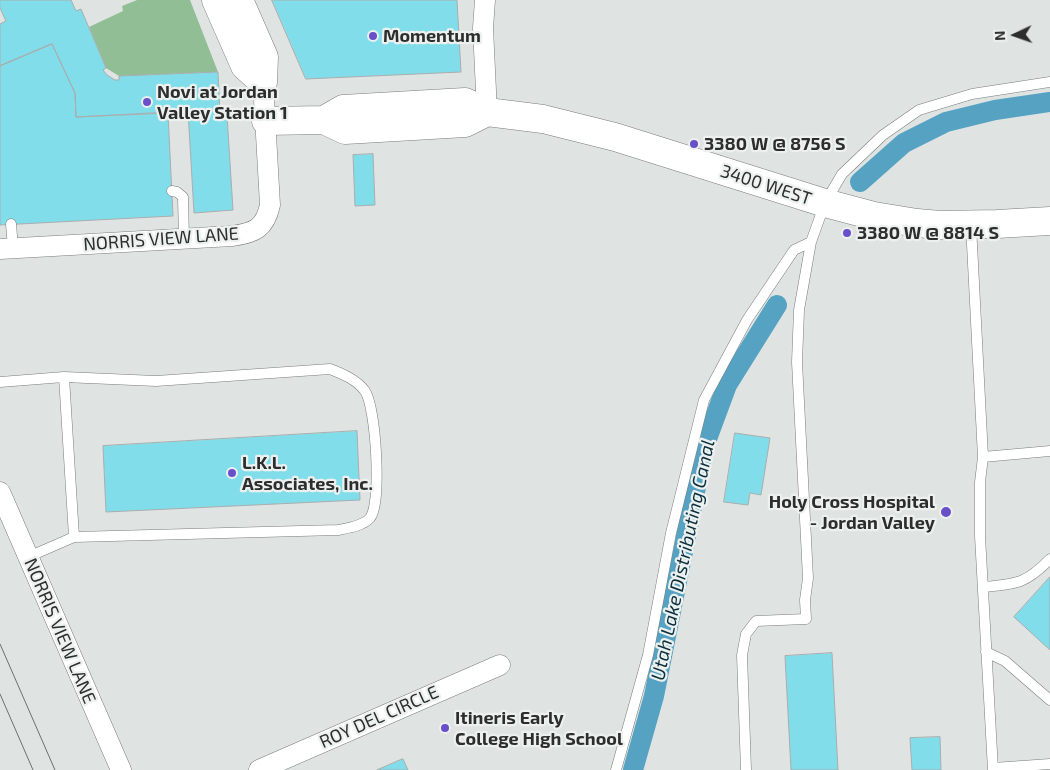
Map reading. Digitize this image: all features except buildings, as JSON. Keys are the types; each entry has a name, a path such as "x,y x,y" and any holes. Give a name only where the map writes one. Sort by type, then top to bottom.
{"street":[{"path":"216,0 245,66 263,82"},
{"path":"239,0 264,57 263,82 266,121 324,120 345,130 464,123 487,112 484,50 485,0"},
{"name":"3400 WEST","path":"487,112 543,119 592,130 853,212 940,225 1050,221"},
{"name":"NORRIS VIEW LANE","path":"7,248 240,235 255,230 266,220 270,205 266,121"},
{"name":"NORRIS VIEW LANE","path":"0,492 121,770"},
{"name":"ROY DEL CIRCLE","path":"259,770 500,665"}],"lane":[{"path":"746,770 742,655 746,634 756,621 806,618 805,600 808,578 797,362 799,310 811,242 825,203 842,174 883,135 919,110 972,94 1050,82"},
{"path":"172,191 177,192 183,197 184,239"},
{"path":"7,248 11,224"},
{"path":"971,225 983,457 980,482 980,536 993,769 1050,764"},
{"path":"616,770 648,656 671,533 704,400 747,320 788,258 794,250 811,242"},
{"path":"0,382 64,377 156,381 330,369 344,374 365,391 371,405 378,474 375,508 369,519 355,526 338,530 74,537 28,557"},
{"path":"64,377 74,537"},
{"path":"983,457 1050,451"},
{"path":"983,587 1007,585 1029,578 1050,559"},
{"path":"986,652 1005,661 1050,700"}],"green space":[{"path":"137,0 190,0 218,72 119,76 106,68 89,27 123,11 122,6"}],"waterway":[{"name":"Utah Lake Distributing Canal","path":"860,182 904,143 946,122 995,110 1050,102"},
{"name":"Utah Lake Distributing Canal","path":"633,770 654,696 704,447 727,385 777,305"}],"tram line":[{"path":"0,644 55,770"},
{"path":"0,694 33,770"}],"place":[{"name":"Momentum","path":"373,36"},
{"name":"Novi at Jordan Valley Station 1","path":"147,102"},
{"name":"3380 W @ 8756 S","path":"694,144"},
{"name":"3380 W @ 8814 S","path":"847,233"},
{"name":"L.K.L. Associates, Inc.","path":"232,473"},
{"name":"Holy Cross Hospital - Jordan Valley","path":"946,512"},
{"name":"Itineris Early College High School","path":"445,728"}]}
